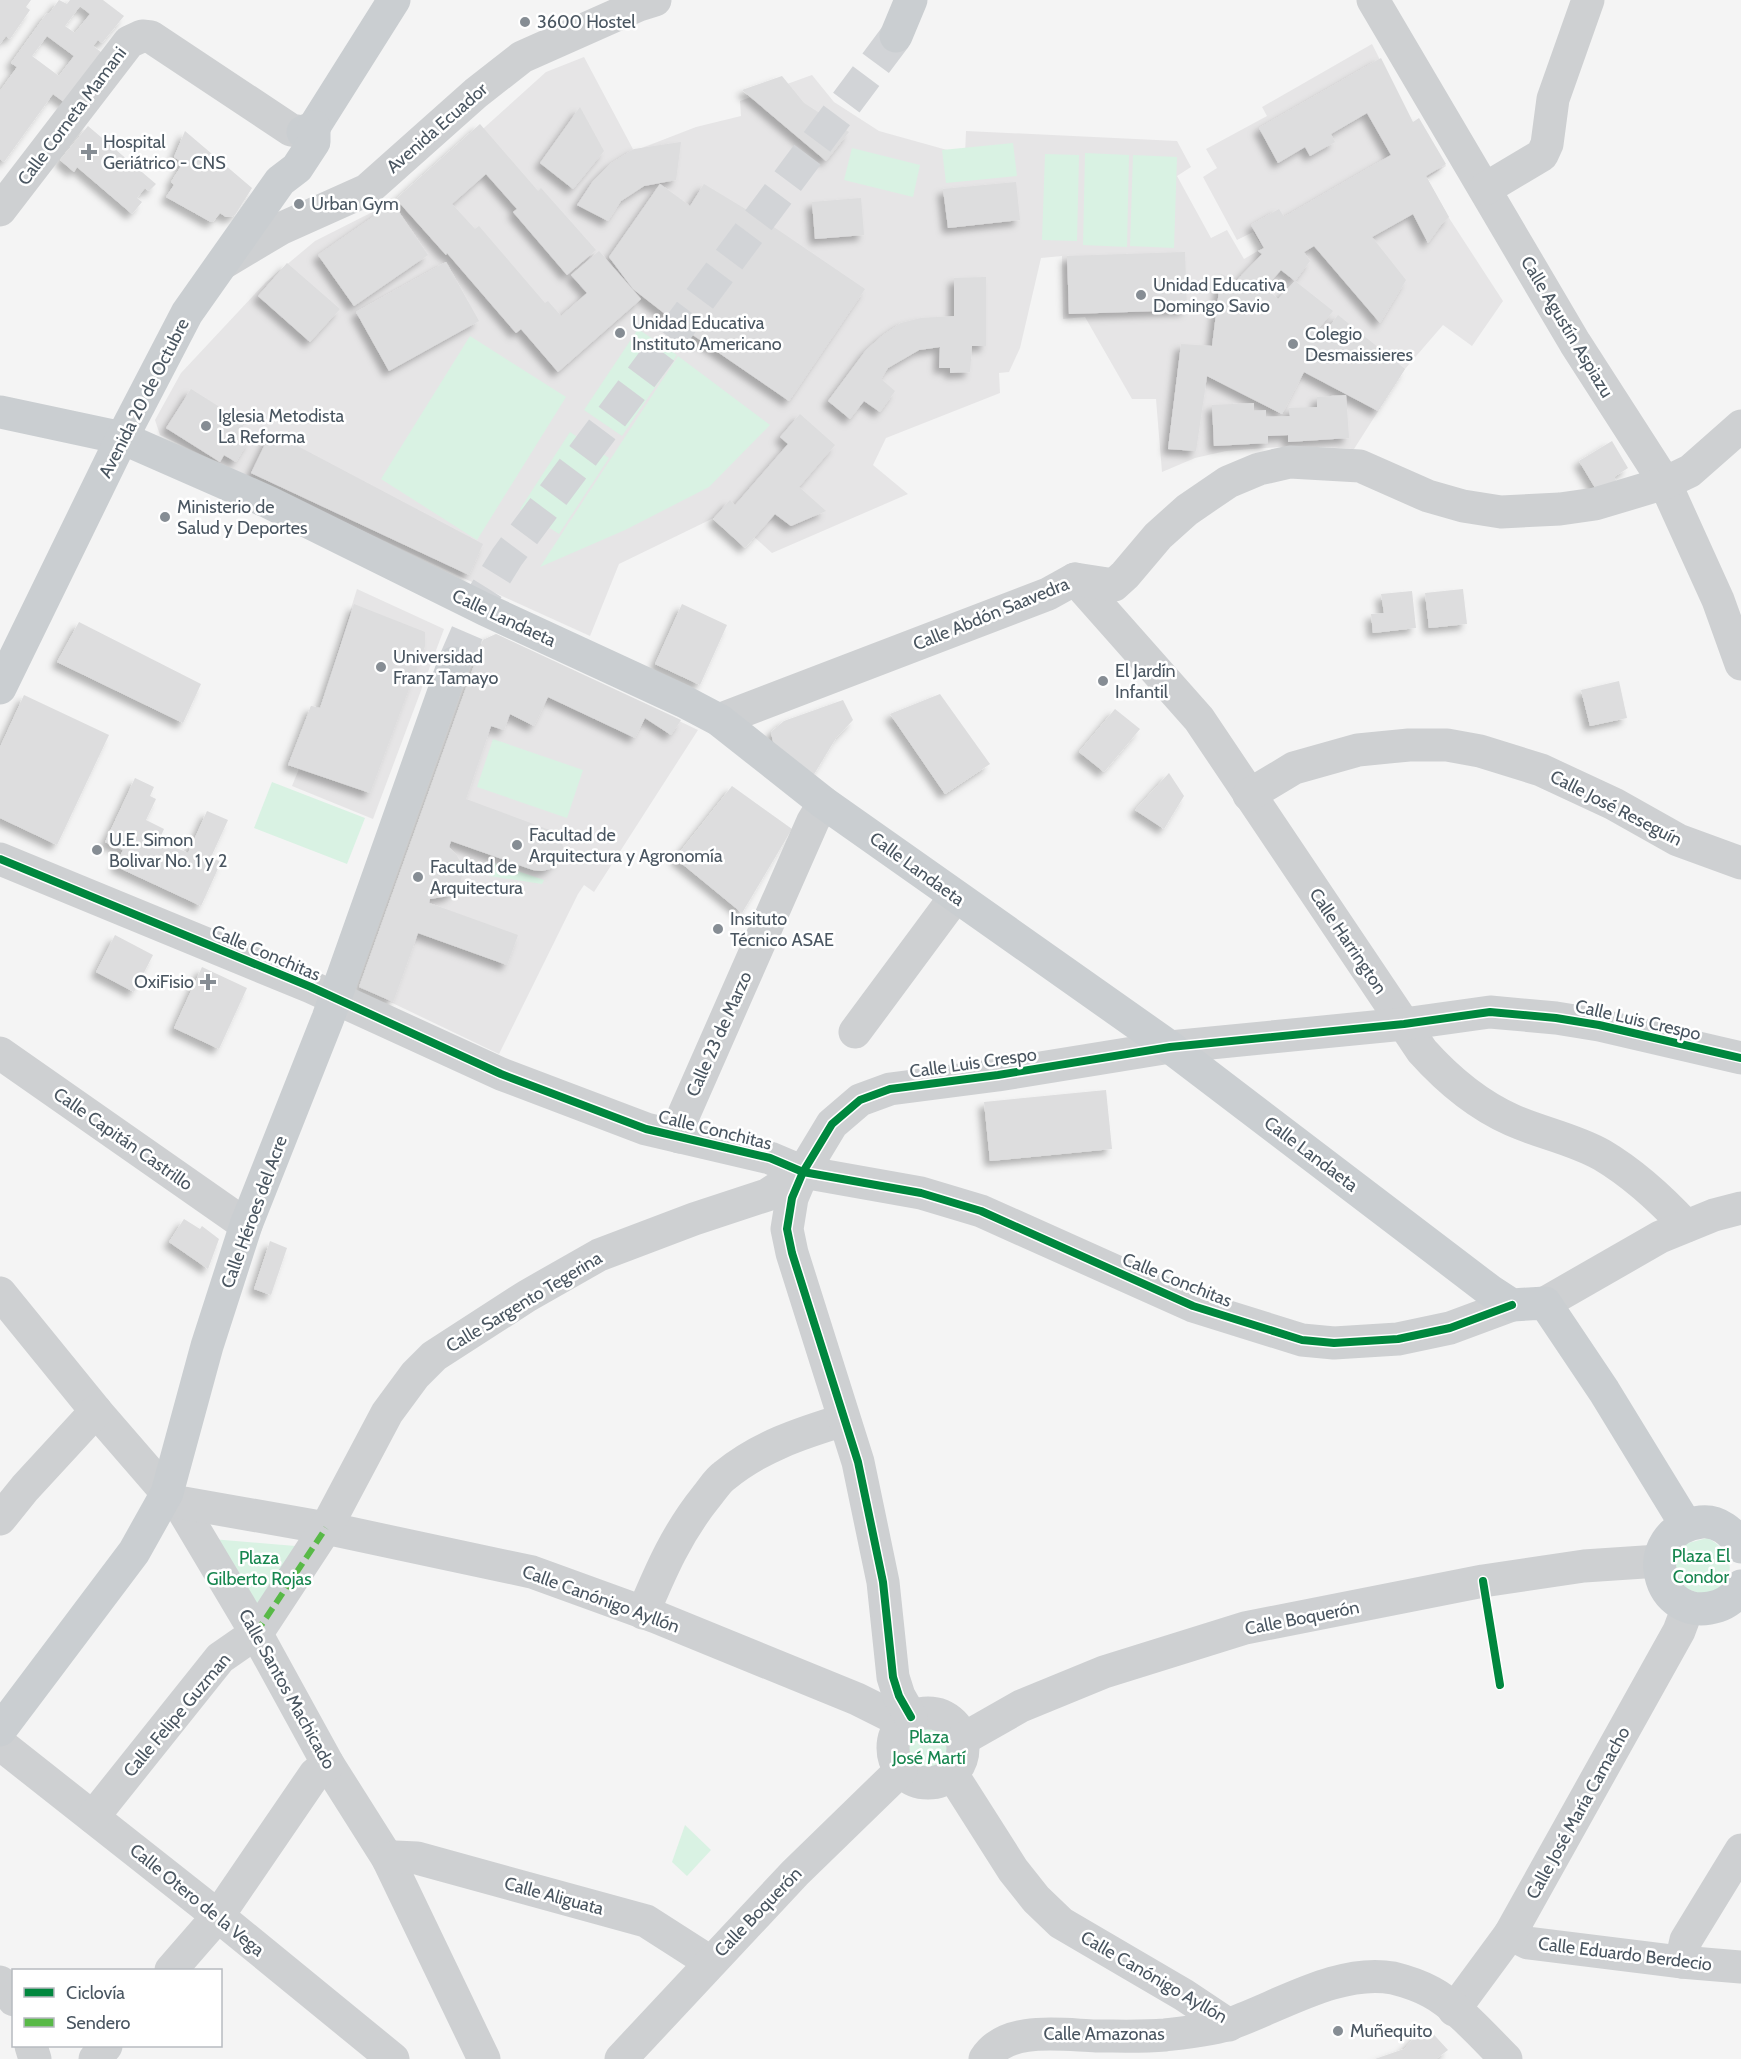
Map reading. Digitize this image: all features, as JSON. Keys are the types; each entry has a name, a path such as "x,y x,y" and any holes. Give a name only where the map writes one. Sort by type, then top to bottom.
{"main road":[{"name":"Avenida 20 de Octubre","path":"0,688 122,438 187,313 280,181 297,168 314,142 309,130 394,0"},
{"path":"896,36 911,0"},
{"name":"Calle Landaeta","path":"0,412 122,438 268,502 473,604 720,720 825,803 1170,1047 1489,1290 1512,1305"},
{"name":"Calle Héroes del Acre","path":"0,1730 134,1552 172,1497 207,1346 246,1226 334,998 454,663"},
{"path":"1512,1305 1545,1303 1604,1391 1686,1525"},
{"path":"1741,1546 1736,1537 1721,1526 1704,1521 1686,1525 1672,1533 1663,1546 1659,1561 1660,1576 1665,1589 1675,1600 1741,1622"},
{"path":"1697,1609 1725,1604 1741,1586"}],"street":[{"name":"Avenida Ecuador","path":"223,263 280,229 367,190 476,93 522,57 655,0"},
{"name":"Calle Agustín Aspiazu","path":"1373,0 1575,343 1665,483 1718,600 1741,664"},
{"path":"1485,189 1542,155 1547,144 1553,99 1588,0"},
{"name":"Calle Corneta Mamani","path":"0,210 129,42 137,37 151,37 291,130 309,130"},
{"name":"Calle Abdón Saavedra","path":"720,720 1048,594 1075,579 1114,585 1158,536 1187,510 1236,478 1259,469 1290,462 1360,466 1428,496 1463,506 1501,512 1560,509 1595,504 1665,483 1690,471 1741,426"},
{"name":"Calle Harrington","path":"1075,579 1198,719 1422,1051 1446,1077 1480,1104 1512,1121 1600,1154 1636,1178 1686,1226"},
{"name":"Calle José Reseguín","path":"1249,795 1294,768 1358,750 1409,745 1447,745 1480,751 1541,770 1614,804 1678,840 1741,863"},
{"name":"Calle 23 de Marzo","path":"679,1137 684,1114 813,821 825,803"},
{"name":"Calle Conchitas","path":"0,859 311,987 501,1074 646,1129 770,1158 803,1172 921,1193 981,1211 1193,1306 1302,1340 1334,1343 1398,1339 1450,1328 1512,1305"},
{"path":"855,1032 955,897"},
{"name":"Calle Luis Crespo","path":"907,1719 893,1677 883,1582 858,1462 792,1253 787,1229 792,1198 803,1172 832,1124 860,1100 890,1089 998,1075 1170,1047 1404,1024 1490,1012 1556,1018 1599,1025 1741,1058"},
{"name":"Calle Capitán Castrillo","path":"0,1053 246,1226"},
{"name":"Calle Sargento Tegerina","path":"326,1528 387,1413 415,1374 443,1350 527,1296 599,1255 694,1219 767,1195 803,1172"},
{"path":"1545,1303 1660,1237 1721,1212 1741,1208"},
{"name":"Calle Santos Machicado","path":"0,1293 96,1411 172,1497 256,1633 328,1764 388,1858 484,2059"},
{"path":"0,1519 25,1488 96,1411"},
{"path":"643,1613 664,1563 687,1520 723,1476 768,1447 798,1434 844,1420"},
{"name":"Calle Canónigo Ayllón","path":"172,1497 532,1572 643,1613 907,1719"},
{"name":"Calle Felipe Guzman","path":"93,1817 220,1658 256,1633 326,1528"},
{"name":"Calle Boquerón","path":"963,1739 1021,1706 1104,1672 1245,1628 1483,1581 1584,1566 1659,1561"},
{"name":"Calle José María Camacho","path":"1454,2010 1510,1934 1679,1631 1697,1609"},
{"path":"929,1712 938,1713 954,1723 963,1739 962,1758 952,1774 945,1780 926,1783 916,1781 901,1770 896,1762 893,1745 898,1729 907,1719 929,1712"},
{"name":"Calle Otero de la Vega","path":"0,1744 218,1916 393,2059"},
{"path":"173,1969 218,1916 315,1774 328,1764"},
{"name":"Calle Boquerón","path":"621,2059 795,1873 901,1770"},
{"name":"Calle Canónigo Ayllón","path":"952,1774 1013,1870 1036,1899 1061,1923 1184,1995 1229,2025 1346,1979 1391,1978 1432,1992 1506,2059"},
{"path":"1681,1962 1686,1940 1741,1850"},
{"name":"Calle Aliguata","path":"388,1858 417,1858 646,1921 710,1962"},
{"name":"Calle Eduardo Berdecio","path":"1510,1934 1528,1943 1741,1967"},
{"path":"0,1982 12,1997"},
{"name":"Calle Amazonas","path":"985,2059 996,2047 1018,2037 1043,2033 1098,2036 1164,2035 1229,2025"},
{"path":"95,2059 105,2047"}],"shaded area":[{"name":"Unidad Educativa Instituto Americano","path":"1372,44 1412,123 1419,120 1446,166 1427,178 1449,218 1503,301 1472,346 1443,325 1405,369 1354,449 1280,447 1226,451 1195,458 1162,472 1156,399 1132,399 1085,317 1063,319 1062,256 1041,258 1020,348 1009,372 999,373 1000,393 886,438 873,465 908,494 772,553 726,512 619,564 590,636 160,435 155,420 181,373 266,282 315,241 414,191 546,72 584,57 634,151 696,127 741,116 740,101 812,75 834,102 879,131 965,155 966,131 1177,141 1191,167 1177,176 1211,238 1227,230 1244,259 1263,248 1253,232 1237,240 1203,177 1217,168 1206,149 1267,116 1262,107"},
{"name":"Universidad Franz Tamayo","path":"357,589 444,629 373,819 292,786 299,769 288,765 311,706 320,708"},
{"name":"Facultad de Arquitectura y Agronomía","path":"496,634 698,730 594,892 584,885 578,894 499,1054 359,987 483,640"}],"green space":[{"path":"1013,143 1017,176 946,183 942,150"},
{"path":"852,148 920,165 913,197 844,180"},
{"path":"1085,153 1129,155 1127,247 1083,245"},
{"path":"1045,154 1079,155 1077,241 1042,240"},
{"path":"1133,155 1177,157 1174,248 1130,246"},
{"path":"638,329 677,355 622,436 584,410"},
{"path":"470,336 566,397 477,540 381,479"},
{"path":"678,356 770,425 709,487 625,530 540,567"},
{"path":"570,432 609,458 559,534 520,509"},
{"path":"493,739 583,770 567,818 477,787"},
{"path":"272,782 365,818 347,864 254,828"},
{"path":"488,861 544,880 542,884 489,876"},
{"name":"Plaza El Condor","path":"1707,1538 1714,1541 1724,1552 1730,1566 1727,1580 1721,1587 1704,1595 1679,1586 1672,1560 1681,1545"},
{"name":"Plaza Gilberto Rojas","path":"212,1539 307,1547 257,1614"},
{"name":"Plaza José Martí","path":"929,1725 945,1732 952,1748 945,1764 929,1771 913,1764 906,1748 913,1732"},
{"path":"685,1825 711,1850 687,1876 672,1862"}],"building":[{"path":"0,0 31,0 26,7 30,10 10,39 6,36 0,44"},
{"path":"59,0 67,4 70,0 103,0 124,16 102,43 98,40 93,46 105,55 68,105 53,94 4,162 0,159 0,91 17,67 11,63 47,13 49,14","holes":["80,6 90,14 75,33 65,26","47,36 74,56 59,76 32,56"]},
{"path":"1381,58 1413,122 1419,118 1446,164 1426,176 1449,217 1428,243 1413,214 1372,237 1406,280 1380,323 1314,246 1304,252 1310,261 1295,281 1333,311 1316,332 1322,337 1338,315 1405,369 1378,411 1304,372 1282,414 1207,376 1196,451 1168,449 1181,344 1212,346 1221,274 1236,281 1262,254 1258,251 1264,248 1251,225 1279,209 1284,217 1391,155 1367,113 1331,134 1335,142 1310,156 1305,147 1278,163 1259,128","holes":["1281,270 1295,281 1278,299 1265,288"]},
{"path":"782,76 804,103 849,132 826,161 742,90"},
{"path":"580,107 604,151 573,189 540,163"},
{"path":"480,124 538,191 541,188 596,250 567,275 513,212 517,209 486,174 452,204 475,229 479,226 545,303 548,301 561,316 587,293 571,275 599,251 641,299 558,372 521,329 516,333 447,253 446,255 396,199"},
{"path":"88,126 156,184 149,191 145,188 137,198 142,202 132,214 77,167 74,172 60,160"},
{"path":"185,131 252,188 235,215 226,217 220,213 213,222 209,221 166,197 174,185 171,182 183,163 174,157"},
{"path":"681,142 676,180 644,186 621,201 608,221 577,205 593,181 610,164 634,149"},
{"path":"1016,182 1020,220 948,228 943,189"},
{"path":"660,184 690,206 704,184 762,219 865,289 789,401 687,331 633,289 609,257"},
{"path":"861,198 864,235 815,239 812,202"},
{"path":"393,203 428,255 354,306 318,255"},
{"path":"1185,252 1187,310 1069,314 1067,256"},
{"path":"446,262 479,321 389,371 356,312"},
{"path":"287,263 340,309 310,342 258,296"},
{"path":"986,277 986,346 972,346 970,372 950,373 950,368 939,368 940,347 919,350 888,368 881,379 895,391 880,412 864,401 850,419 828,401 866,350 883,335 901,323 921,318 954,316 954,278"},
{"name":"Iglesia Metodista La Reforma","path":"191,389 245,423 239,433 250,439 236,462 224,455 220,462 166,428"},
{"path":"1346,395 1349,438 1288,442 1288,435 1268,436 1268,443 1214,446 1212,405 1254,403 1254,411 1266,410 1266,417 1290,416 1289,408 1317,407 1317,397"},
{"path":"800,414 835,445 799,487 826,511 791,526 775,514 745,548 713,519 730,500 735,505 788,444 780,437"},
{"path":"271,432 483,544 469,575 251,473"},
{"path":"1612,441 1628,468 1614,477 1618,484 1600,496 1579,461"},
{"path":"1463,589 1467,624 1429,628 1425,593"},
{"path":"1412,591 1416,628 1373,633 1371,614 1384,613 1381,594"},
{"name":"Universidad Franz Tamayo","path":"354,604 425,632 425,646 370,793 288,765 311,706 320,708"},
{"path":"682,604 727,625 700,685 655,664"},
{"path":"79,622 201,684 183,723 57,662"},
{"path":"496,634 681,720 671,735 645,718 635,738 548,697 534,726 510,714 504,730 491,726 466,799 555,832 561,838 562,856 550,869 533,870 451,841 449,847 463,867 461,881 449,896 430,899 429,903 518,935 507,965 418,933 393,1002 359,987 483,640"},
{"path":"1619,681 1627,718 1590,726 1581,690"},
{"path":"940,694 990,764 945,794 890,714"},
{"path":"24,695 109,735 57,845 0,818 0,747"},
{"path":"843,700 853,720 836,738 813,776 775,751 771,732 784,721"},
{"path":"1115,709 1140,729 1104,772 1079,752"},
{"path":"1169,773 1184,796 1164,829 1135,810"},
{"path":"135,778 154,787 150,796 156,799 146,820 164,829 159,840 188,853 207,811 228,820 211,857 221,862 201,906 115,866 123,850 105,842"},
{"path":"732,786 792,829 742,913 675,858"},
{"path":"115,935 153,955 134,992 96,972"},
{"path":"202,967 247,988 219,1049 174,1028"},
{"path":"1106,1090 1112,1149 990,1161 984,1102"},
{"path":"184,1219 200,1229 202,1226 219,1239 208,1269 169,1242"},
{"path":"270,1241 287,1248 271,1295 254,1289"},
{"path":"1426,2026 1448,2050 1436,2059 1375,2059 1404,2049"}],"tunnel":[{"path":"454,663 484,594 507,557 896,36"}],"marked path":[{"path":"256,1633 326,1528"}],"cycle path":[{"path":"0,859 311,987 501,1074 646,1129 770,1158 803,1172 921,1193 981,1211 1193,1306 1302,1340 1334,1343 1398,1339 1450,1328 1512,1305"},
{"path":"911,1717 899,1696 893,1677 883,1582 858,1462 792,1253 787,1229 792,1198 803,1172 832,1124 860,1100 890,1089 998,1075 1170,1047 1404,1024 1490,1012 1556,1018 1599,1025 1741,1058"},
{"path":"1483,1581 1500,1685"}],"place":[{"name":"3600 Hostel","path":"525,22"},
{"name":"Hospital Geriátrico - CNS","path":"89,152"},
{"name":"Urban Gym","path":"299,204"},
{"name":"Unidad Educativa Domingo Savio","path":"1141,295"},
{"name":"Unidad Educativa Instituto Americano","path":"620,333"},
{"name":"Colegio Desmaissieres","path":"1293,344"},
{"name":"Iglesia Metodista La Reforma","path":"206,426"},
{"name":"Ministerio de Salud y Deportes","path":"165,517"},
{"name":"Universidad Franz Tamayo","path":"381,667"},
{"name":"El Jardín Infantil","path":"1103,681"},
{"name":"Facultad de Arquitectura y Agronomía","path":"517,845"},
{"name":"U.E. Simon Bolivar No. 1 y 2","path":"97,850"},
{"name":"Facultad de Arquitectura","path":"418,877"},
{"name":"Insituto Técnico ASAE","path":"718,929"},
{"name":"OxiFisio","path":"208,982"},
{"name":"Muñequito","path":"1338,2031"}]}
